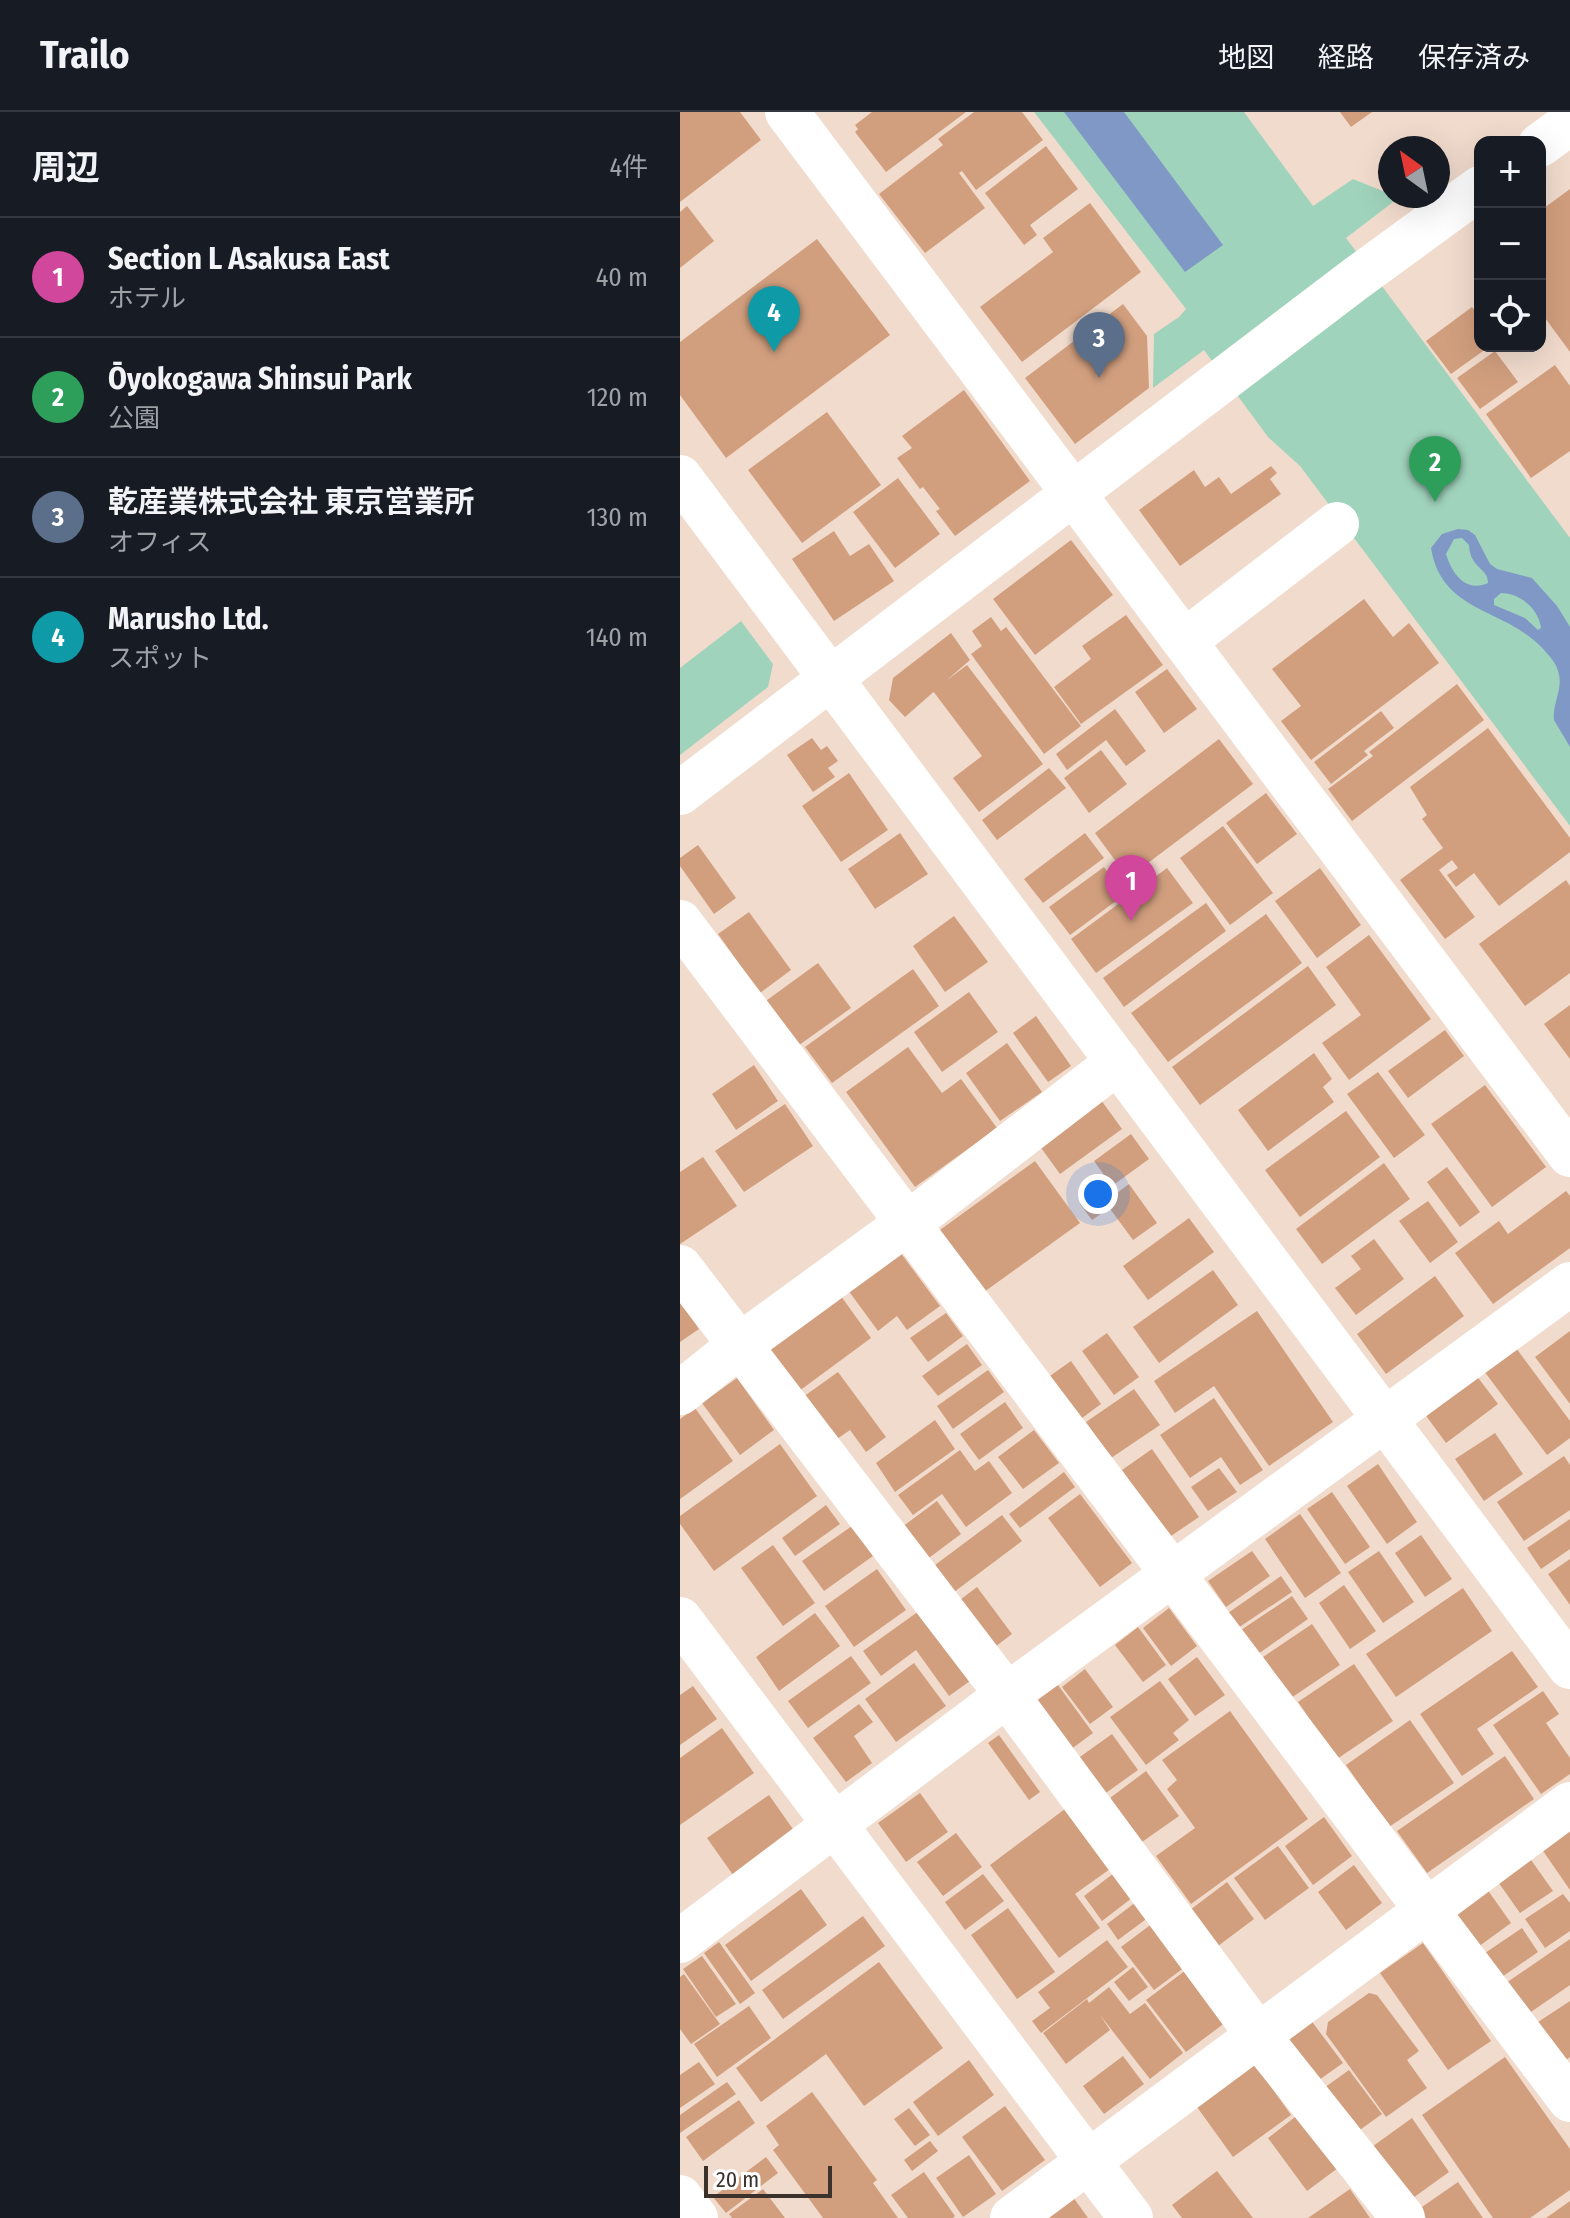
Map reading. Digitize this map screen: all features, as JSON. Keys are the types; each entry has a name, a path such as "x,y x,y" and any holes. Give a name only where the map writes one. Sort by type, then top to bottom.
{"street":[{"path":"787,112 1570,1155"},
{"path":"1546,141 1570,123"},
{"path":"680,793 1354,280 1474,192"},
{"path":"680,477 1570,1667"},
{"path":"1186,640 1337,524"},
{"path":"680,922 1570,2100"},
{"path":"680,1393 1118,1062"},
{"path":"680,1267 1007,1695 1257,2034 1403,2218"},
{"path":"680,1941 1007,1695 1570,1284"},
{"path":"680,1619 1131,2218"},
{"path":"1012,2218 1570,1804"},
{"path":"680,2197 696,2218"}],"green space":[{"path":"1034,112 1244,112 1313,206 1353,179 1378,189 1378,208 1385,208 1346,238 1570,538 1570,826 1300,466 1268,437 1204,350 1153,388 1154,334 1186,309"},
{"path":"741,621 773,664 768,687 680,755 680,668"}],"water":[{"path":"1064,112 1124,112 1223,245 1185,272"},
{"path":"1458,529 1475,535 1490,564 1497,569 1532,578 1557,606 1570,627 1570,747 1554,720 1560,683 1554,663 1530,637 1478,608 1448,586 1437,570 1431,548 1442,534","holes":["1462,538 1469,545 1472,559 1485,574 1488,583 1473,586 1456,575 1446,554 1454,539","1501,593 1515,596 1528,604 1537,615 1541,628 1538,630 1525,618 1494,605 1494,599"]}],"building":[{"path":"680,112 740,112 761,140 680,202"},
{"path":"872,112 966,112 886,172 855,132 858,129 855,125"},
{"path":"974,112 1022,112 1043,140 976,190 962,171 959,173 985,208 925,253 879,194 943,145 938,139"},
{"path":"1340,112 1372,112 1351,127"},
{"path":"1046,146 1078,189 1030,225 1037,235 1024,245 985,193"},
{"path":"1570,189 1570,352 1546,319 1546,207"},
{"path":"1090,203 1141,272 1022,362 980,307 1053,252 1043,238"},
{"path":"687,206 714,241 680,268 680,212"},
{"path":"817,239 890,335 726,458 680,395 680,342"},
{"path":"1123,304 1147,336 1149,388 1075,444 1025,378"},
{"path":"1472,307 1474,310 1474,352 1482,352 1451,374 1426,341"},
{"path":"1496,352 1518,382 1480,409 1457,378"},
{"path":"1555,365 1570,386 1570,451 1531,478 1486,414"},
{"path":"964,390 1030,481 955,536 936,511 940,509 897,458 912,448 902,436"},
{"path":"827,412 881,485 802,543 748,470"},
{"path":"1271,466 1277,473 1270,479 1281,494 1180,566 1139,510 1194,470 1205,487 1219,477 1231,494"},
{"path":"898,478 940,534 895,568 853,512"},
{"path":"834,531 850,556 869,544 894,581 834,621 792,559"},
{"path":"1071,540 1113,595 1035,655 993,599"},
{"path":"1364,599 1393,637 1409,623 1439,663 1311,760 1281,721 1301,706 1272,669"},
{"path":"1126,615 1163,665 1081,724 1054,687 1091,659 1082,646"},
{"path":"991,617 1001,631 1006,627 1081,726 1044,754 971,654 982,646 972,631"},
{"path":"951,633 970,660 905,717 889,700 893,678"},
{"path":"967,665 1043,764 979,812 953,778 982,756 933,691"},
{"path":"1167,669 1197,709 1164,733 1135,692"},
{"path":"1457,684 1484,720 1352,821 1328,789 1373,756 1369,752"},
{"path":"1115,709 1146,751 1126,766 1106,740 1067,770 1056,754"},
{"path":"1381,711 1394,728 1364,751 1368,755 1331,784 1314,762"},
{"path":"1488,728 1570,838 1570,852 1499,906 1474,873 1456,887 1447,875 1458,868 1452,860 1439,870 1475,917 1445,939 1400,880 1443,848 1422,819 1427,815 1410,787"},
{"path":"812,738 821,750 827,746 838,761 828,768 835,777 813,792 787,755"},
{"path":"1219,739 1253,784 1128,878 1095,833"},
{"path":"1101,750 1127,784 1089,813 1064,778"},
{"path":"1049,768 1066,788 997,840 982,820"},
{"path":"849,773 888,830 841,862 802,806"},
{"path":"1266,793 1297,834 1257,864 1226,823"},
{"path":"1223,826 1273,893 1230,925 1180,858"},
{"path":"900,833 928,874 875,909 848,869"},
{"path":"1085,833 1104,858 1043,903 1024,879"},
{"path":"698,845 736,898 714,914 680,866 680,858"},
{"path":"1104,867 1124,895 1070,935 1049,907"},
{"path":"1167,868 1193,903 1096,973 1071,939"},
{"path":"1320,868 1361,925 1317,958 1275,901"},
{"path":"1566,880 1570,886 1570,973 1525,1006 1479,944"},
{"path":"1206,903 1226,931 1124,1007 1103,978"},
{"path":"749,912 791,970 760,993 718,934"},
{"path":"1266,914 1302,963 1168,1062 1131,1013"},
{"path":"954,916 988,962 945,992 913,946"},
{"path":"1369,935 1431,1019 1349,1080 1322,1043 1361,1015 1326,967"},
{"path":"818,963 851,1008 795,1048 763,1003"},
{"path":"1308,966 1336,1005 1200,1105 1172,1067"},
{"path":"913,969 939,1006 832,1083 805,1047"},
{"path":"969,992 998,1032 942,1072 914,1032"},
{"path":"1570,1005 1570,1059 1544,1024"},
{"path":"1036,1016 1071,1066 1048,1082 1013,1033"},
{"path":"1445,1030 1464,1056 1408,1098 1388,1071"},
{"path":"1007,1043 1042,1092 1000,1121 966,1073"},
{"path":"908,1047 942,1093 961,1079 997,1128 915,1187 846,1092"},
{"path":"1314,1053 1332,1079 1323,1087 1334,1102 1268,1151 1238,1110"},
{"path":"754,1065 778,1101 736,1130 712,1094"},
{"path":"1378,1072 1425,1135 1394,1158 1347,1094"},
{"path":"1485,1085 1546,1167 1492,1207 1431,1124"},
{"path":"1101,1100 1122,1129 1060,1174 1039,1145"},
{"path":"785,1104 813,1146 744,1192 715,1151"},
{"path":"1346,1111 1380,1157 1300,1217 1265,1170"},
{"path":"1131,1134 1149,1159 1112,1186 1094,1161"},
{"path":"703,1157 737,1206 680,1244 680,1172"},
{"path":"1035,1161 1080,1223 984,1292 940,1230"},
{"path":"1384,1163 1410,1199 1322,1264 1296,1229"},
{"path":"1447,1167 1480,1212 1460,1227 1427,1182"},
{"path":"1129,1184 1157,1223 1133,1240 1105,1202"},
{"path":"1566,1191 1570,1196 1570,1248 1493,1304 1455,1253 1499,1221 1508,1234"},
{"path":"1096,1193 1108,1209 1092,1220 1080,1204"},
{"path":"1428,1201 1458,1242 1430,1263 1399,1221"},
{"path":"1189,1218 1214,1252 1148,1300 1123,1266"},
{"path":"1374,1239 1404,1279 1356,1315 1335,1288 1361,1269 1351,1256"},
{"path":"900,1252 940,1306 907,1330 897,1316 878,1331 848,1290"},
{"path":"1213,1270 1238,1305 1159,1363 1133,1327"},
{"path":"1435,1276 1464,1316 1386,1374 1357,1334"},
{"path":"841,1296 871,1338 791,1397 761,1355"},
{"path":"680,1301 699,1329 680,1342"},
{"path":"1257,1311 1333,1422 1269,1466 1214,1386 1175,1413 1154,1381"},
{"path":"946,1313 963,1336 928,1362 910,1338"},
{"path":"1570,1331 1570,1404 1535,1357"},
{"path":"1107,1333 1139,1377 1114,1395 1082,1351"},
{"path":"967,1344 982,1365 938,1396 922,1376"},
{"path":"1516,1348 1570,1421 1570,1438 1547,1455 1484,1371"},
{"path":"1071,1361 1101,1404 1078,1421 1047,1378"},
{"path":"988,1370 1004,1392 953,1429 937,1406"},
{"path":"838,1372 886,1437 866,1452 850,1430 834,1441 803,1397"},
{"path":"1476,1375 1498,1404 1446,1443 1424,1413"},
{"path":"737,1378 774,1430 740,1455 702,1403"},
{"path":"1134,1389 1160,1425 1111,1458 1086,1422"},
{"path":"1214,1398 1263,1470 1240,1485 1221,1457 1190,1478 1160,1435"},
{"path":"1005,1402 1023,1428 979,1460 960,1434"},
{"path":"695,1408 733,1461 680,1499 680,1419"},
{"path":"935,1420 955,1449 895,1492 876,1463"},
{"path":"1034,1430 1059,1463 1023,1489 998,1457"},
{"path":"1495,1433 1523,1474 1484,1501 1455,1459"},
{"path":"780,1444 817,1496 714,1571 680,1524 680,1516"},
{"path":"1152,1449 1199,1517 1168,1538 1122,1470"},
{"path":"960,1450 975,1471 989,1461 1012,1493 966,1527 942,1494 913,1515 898,1495"},
{"path":"1564,1456 1570,1465 1570,1510 1524,1541 1497,1502"},
{"path":"1378,1464 1417,1522 1387,1544 1347,1486"},
{"path":"1219,1468 1237,1492 1208,1511 1191,1487"},
{"path":"1064,1472 1075,1487 1020,1528 1009,1514"},
{"path":"1332,1492 1370,1547 1345,1564 1307,1509"},
{"path":"1080,1494 1132,1563 1100,1587 1048,1518"},
{"path":"937,1501 961,1534 922,1563 898,1530"},
{"path":"826,1505 840,1524 795,1556 782,1538"},
{"path":"1300,1514 1341,1573 1305,1598 1265,1539"},
{"path":"1002,1515 1022,1541 954,1592 935,1565"},
{"path":"1570,1519 1570,1549 1541,1569 1527,1548"},
{"path":"852,1526 873,1556 824,1591 802,1561"},
{"path":"1421,1535 1452,1579 1425,1597 1395,1553"},
{"path":"773,1545 815,1603 783,1626 741,1568"},
{"path":"1252,1551 1270,1576 1226,1607 1208,1581"},
{"path":"1379,1551 1414,1602 1383,1623 1348,1572"},
{"path":"1570,1559 1570,1605 1548,1574"},
{"path":"877,1569 906,1610 854,1647 825,1606"},
{"path":"1281,1576 1292,1592 1238,1628 1228,1613"},
{"path":"1344,1585 1376,1631 1350,1649 1319,1603"},
{"path":"977,1587 1012,1634 987,1653 952,1606"},
{"path":"1463,1588 1492,1631 1396,1697 1366,1654"},
{"path":"1292,1596 1308,1619 1258,1654 1241,1630"},
{"path":"1169,1608 1197,1646 1171,1666 1143,1628"},
{"path":"919,1611 970,1681 949,1696 916,1650 881,1676 863,1651"},
{"path":"815,1613 840,1646 779,1691 756,1657"},
{"path":"1312,1624 1340,1665 1291,1698 1263,1657"},
{"path":"1138,1627 1166,1665 1143,1682 1115,1645"},
{"path":"1512,1651 1538,1687 1477,1729 1494,1754 1462,1776 1420,1714"},
{"path":"851,1656 871,1683 808,1728 788,1701"},
{"path":"1197,1657 1225,1695 1195,1716 1168,1679"},
{"path":"914,1663 946,1706 896,1742 865,1699"},
{"path":"1354,1664 1393,1721 1337,1759 1298,1702"},
{"path":"1085,1669 1113,1707 1090,1724 1062,1687"},
{"path":"1160,1681 1189,1720 1173,1733 1179,1740 1146,1765 1110,1717"},
{"path":"1058,1685 1093,1733 1062,1756 1027,1707"},
{"path":"693,1686 717,1719 680,1745 680,1695"},
{"path":"1543,1691 1559,1714 1546,1723 1570,1758 1570,1774 1541,1794 1493,1725"},
{"path":"859,1704 873,1722 854,1736 872,1763 846,1782 813,1738"},
{"path":"1230,1711 1308,1819 1191,1904 1156,1856 1195,1828 1167,1789 1177,1780 1162,1760"},
{"path":"1410,1720 1454,1783 1389,1827 1346,1765"},
{"path":"722,1728 754,1773 680,1825 680,1758"},
{"path":"1112,1734 1138,1770 1096,1800 1070,1764"},
{"path":"999,1735 1040,1792 1029,1800 988,1743"},
{"path":"1505,1756 1534,1799 1427,1873 1397,1831"},
{"path":"1146,1771 1179,1816 1142,1842 1110,1798"},
{"path":"920,1793 948,1832 906,1862 878,1823"},
{"path":"769,1795 795,1832 733,1875 707,1838"},
{"path":"1065,1809 1110,1869 1075,1894 1100,1928 1059,1958 990,1865"},
{"path":"1324,1817 1352,1856 1313,1885 1285,1846"},
{"path":"1570,1828 1570,1890 1541,1848"},
{"path":"956,1833 982,1867 943,1896 917,1862"},
{"path":"1278,1846 1309,1888 1265,1920 1234,1878"},
{"path":"1529,1857 1553,1891 1520,1913 1496,1879"},
{"path":"1354,1865 1382,1903 1346,1930 1318,1892"},
{"path":"1114,1873 1132,1898 1102,1921 1084,1896"},
{"path":"983,1874 1004,1901 965,1930 945,1902"},
{"path":"1227,1882 1254,1919 1218,1946 1190,1910"},
{"path":"801,1889 827,1925 751,1981 725,1945"},
{"path":"1487,1889 1511,1923 1478,1947 1453,1911"},
{"path":"1563,1894 1570,1903 1570,1931 1545,1948 1525,1919"},
{"path":"1136,1902 1149,1917 1118,1940 1107,1924"},
{"path":"1008,1908 1055,1972 1017,1999 971,1935"},
{"path":"863,1916 885,1946 783,2019 762,1990"},
{"path":"1153,1923 1185,1967 1154,1990 1121,1947"},
{"path":"1522,1928 1538,1952 1499,1979 1482,1955"},
{"path":"1570,1939 1570,1985 1528,2014 1506,1983"},
{"path":"1107,1940 1128,1967 1041,2033 1032,2021 1050,2008 1038,1992"},
{"path":"719,1942 755,1993 740,2004 704,1953"},
{"path":"1423,1943 1491,2041 1448,2070 1380,1973"},
{"path":"702,1956 736,2004 716,2017 683,1969"},
{"path":"879,1962 943,2048 864,2106 826,2054 761,2102 736,2068"},
{"path":"1133,1967 1148,1987 1129,2001 1114,1982"},
{"path":"1186,1970 1226,2022 1186,2052 1146,2000"},
{"path":"684,1974 720,2024 691,2044 680,2029 680,1977"},
{"path":"1109,1987 1130,2014 1145,2003 1183,2053 1150,2079 1100,2015 1110,2030 1066,2064 1043,2033 1087,1999 1089,2003"},
{"path":"1369,1993 1377,1995 1419,2051 1407,2060 1427,2088 1386,2117 1326,2034 1328,2022"},
{"path":"1570,2001 1570,2057 1561,2063 1535,2024"},
{"path":"749,2006 771,2038 717,2077 694,2044"},
{"path":"1310,2019 1343,2063 1319,2080 1286,2035"},
{"path":"1123,2056 1144,2084 1104,2114 1083,2086"},
{"path":"1505,2057 1570,2149 1570,2190 1530,2218 1493,2218 1422,2115"},
{"path":"969,2060 994,2095 938,2136 913,2102"},
{"path":"699,2062 715,2084 680,2108 680,2075"},
{"path":"1255,2064 1291,2115 1233,2157 1197,2107"},
{"path":"1349,2070 1382,2114 1357,2132 1324,2088"},
{"path":"727,2082 736,2094 680,2133 680,2115"},
{"path":"812,2092 877,2180 873,2183 898,2218 823,2218 773,2150 779,2145 766,2126"},
{"path":"739,2100 755,2123 703,2161 686,2137"},
{"path":"1005,2106 1045,2160 1002,2191 962,2137"},
{"path":"909,2108 930,2135 915,2146 894,2119"},
{"path":"1299,2114 1338,2168 1307,2191 1268,2138"},
{"path":"1412,2118 1449,2172 1406,2203 1369,2149"},
{"path":"930,2141 938,2151 912,2171 904,2160"},
{"path":"969,2155 996,2194 963,2217 936,2178"},
{"path":"766,2157 778,2173 726,2213 713,2197"},
{"path":"1217,2171 1253,2218 1182,2218 1172,2205"},
{"path":"924,2172 955,2216 953,2218 908,2218 891,2195"},
{"path":"1458,2182 1483,2218 1426,2218 1419,2209"},
{"path":"763,2189 785,2218 732,2218 729,2214"},
{"path":"1350,2189 1370,2218 1308,2218"},
{"path":"1073,2197 1088,2218 1044,2218"},
{"path":"1570,2201 1570,2218 1546,2218"}],"place":[{"name":"Marusho Ltd.","path":"774,352"},
{"name":"乾産業株式会社 東京営業所","path":"1099,378"},
{"name":"Ōyokogawa Shinsui Park","path":"1435,502"},
{"name":"Section L Asakusa East","path":"1131,921"}]}
